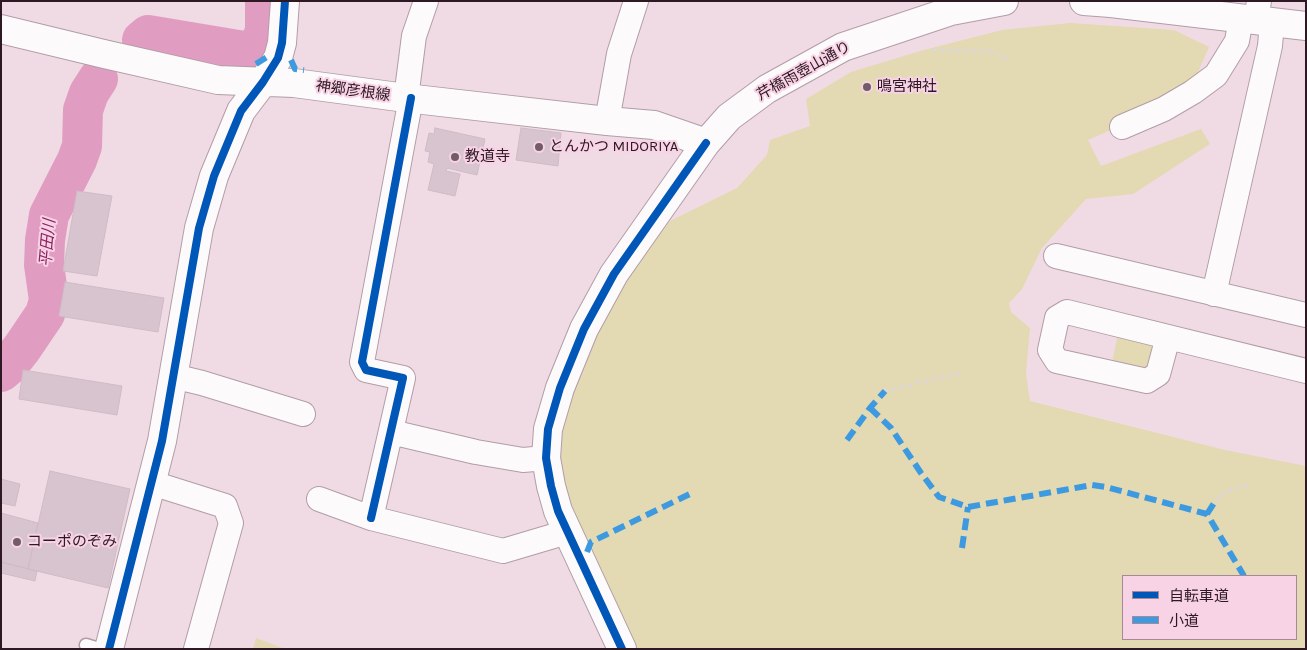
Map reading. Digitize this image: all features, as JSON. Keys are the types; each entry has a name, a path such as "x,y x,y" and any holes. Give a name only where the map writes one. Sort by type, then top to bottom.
{"main road":[{"path":"98,647 162,440 199,228 214,176 241,111 278,58 282,43 285,1"},
{"name":"芹橋雨壺山通り","path":"622,649 558,511 546,458 548,429 566,372 584,329 614,274 706,143 730,116 767,89 843,47 951,11 1004,1"},
{"path":"1084,1 1257,15 1306,26"},
{"name":"神郷彦根線","path":"1,29 218,80 294,83 408,98 654,125 706,143"}],"street":[{"path":"371,518 403,378 366,370 362,362 408,98 414,36 426,1"},
{"path":"607,121 619,54 636,1"},
{"path":"1122,127 1164,109 1193,92 1216,75 1237,41 1257,15 1270,46 1231,199 1214,294"},
{"path":"1056,256 1214,294 1305,309"},
{"path":"1168,337 1158,374 1147,381 1057,361 1050,350 1057,318 1067,312 1306,371"},
{"path":"173,376 303,414"},
{"path":"391,432 495,456 523,460 546,458"},
{"path":"150,477 225,506 231,523 196,649"},
{"path":"319,499 371,518 503,551 567,532"}],"path":[{"path":"933,50 992,51 1009,60"},
{"path":"885,391 960,373"},
{"path":"1216,500 1226,491 1247,485"}],"shaded area":[{"path":"1070,23 1174,30 1209,47 1193,84 1156,110 1088,140 1101,166 1201,129 1210,144 1133,194 1086,199 1042,248 1022,289 1009,303 1011,312 1030,328 1026,374 1030,401 1225,450 1306,466 1306,649 636,649 568,505 557,456 565,409 589,349 630,273 670,221 737,188 767,155 770,140 810,126 806,99 851,72 920,51 1002,30"},
{"path":"1119,329 1155,338 1154,370 1111,367"},
{"path":"256,638 285,649 253,649"}],"building":[{"name":"教道寺","path":"435,128 485,139 477,175 447,168 446,171 460,174 455,196 428,190 434,164 428,162 430,152 425,151 429,133 434,134"},
{"name":"とんかつ MIDORIYA","path":"521,128 561,133 558,166 516,160"},
{"path":"77,191 112,196 97,276 63,271"},
{"path":"65,282 164,298 158,332 59,316"},
{"path":"23,370 122,386 117,415 19,399"},
{"path":"50,471 130,489 108,588 28,569"},
{"path":"1,479 20,484 15,506 1,503"},
{"name":"コーポのぞみ","path":"1,513 38,523 28,569 1,562"},
{"path":"1,562 37,571 35,581 1,573"}],"waterway":[{"name":"平田川","path":"142,40 148,35 250,52 258,49 265,31 265,1"},
{"name":"平田川","path":"1,372 22,348 45,314 49,300 44,265 49,215 77,160 82,146 83,110 89,93 98,79"}],"marked path":[{"path":"256,64 267,57"},
{"path":"291,60 295,69 304,70"},
{"path":"847,440 885,391"},
{"path":"870,408 891,428 939,497 968,507 1092,485 1106,487 1207,514 1243,575"},
{"path":"587,552 591,542 694,492"},
{"path":"1207,514 1216,500"},
{"path":"962,548 968,507"}],"cycle path":[{"path":"109,649 162,441 199,228 214,176 241,111 278,58 282,43 285,1"},
{"path":"371,518 403,378 366,370 362,362 411,98"},
{"path":"622,649 558,511 546,458 548,429 560,388 584,329 614,274 706,143"}],"place":[{"name":"鳴宮神社","path":"867,87"},
{"name":"とんかつ MIDORIYA","path":"539,147"},
{"name":"教道寺","path":"455,157"},
{"name":"コーポのぞみ","path":"17,542"}]}
